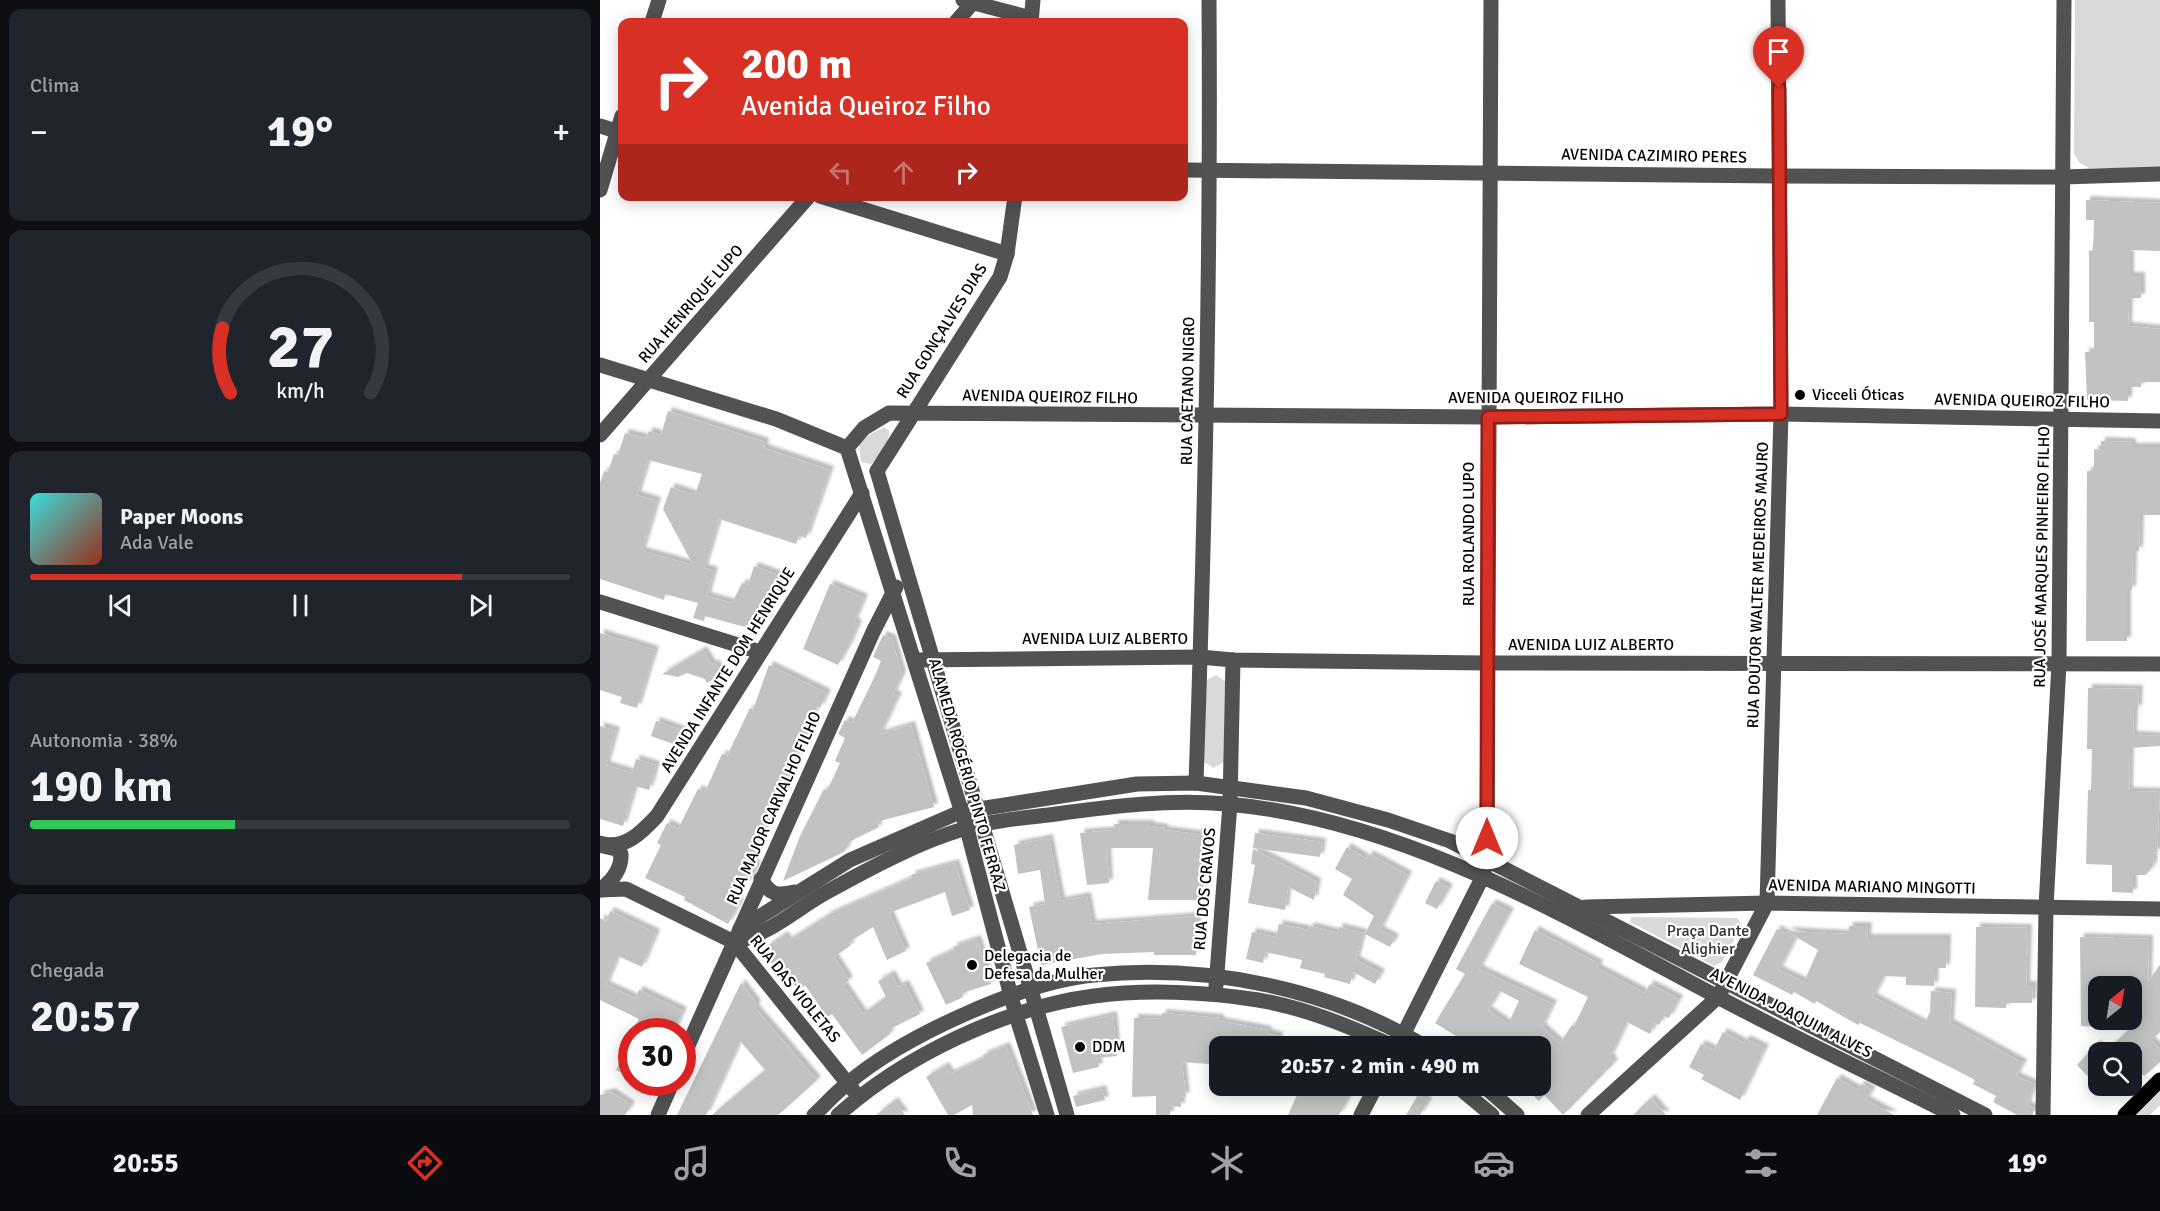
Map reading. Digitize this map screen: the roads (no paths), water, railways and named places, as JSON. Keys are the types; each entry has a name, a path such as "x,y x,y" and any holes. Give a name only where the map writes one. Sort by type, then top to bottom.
{"main road":[{"path":"2125,1115 2160,1080"}],"street":[{"path":"653,18 659,0"},
{"path":"1031,18 1033,0"},
{"name":"RUA CAETANO NIGRO","path":"1196,783 1206,416 1210,170 1209,0"},
{"name":"RUA ROLANDO LUPO","path":"1403,1036 1482,878 1487,860 1486,663 1491,0"},
{"name":"RUA DOUTOR WALTER MEDEIROS MAURO","path":"1588,1115 1718,997 1767,903 1781,414 1779,0"},
{"name":"RUA JOSÉ MARQUES PINHEIRO FILHO","path":"2043,1115 2046,907 2059,663 2064,0"},
{"path":"959,18 970,1 1025,18"},
{"path":"600,126 618,131"},
{"path":"600,190 618,138"},
{"name":"AVENIDA CAZIMIRO PERES","path":"1188,170 1779,176 2064,177 2160,174"},
{"name":"RUA HENRIQUE LUPO","path":"600,435 805,201"},
{"path":"836,201 1007,254"},
{"name":"RUA GONÇALVES DIAS","path":"877,471 1000,277 1007,254 1014,201"},
{"path":"600,365 776,419 847,448"},
{"name":"RUA GONÇALVES DIAS","path":"847,448 864,428 878,418 889,413 912,414"},
{"name":"AVENIDA QUEIROZ FILHO","path":"912,414 1488,417 1781,414 2160,421"},
{"name":"ALAMEDA ROGÉRIO PINTO FERRAZ","path":"847,448 967,829 1016,1015 1047,1115"},
{"path":"856,472 866,474 877,471"},
{"name":"ALAMEDA ROGÉRIO PINTO FERRAZ","path":"877,471 931,659 979,807 1067,1115"},
{"name":"AVENDA INFANTE DOM HENRIQUE","path":"602,845 637,837 657,816 862,493"},
{"name":"RUA MAJOR CARVALHO FILHO","path":"696,1028 893,589 908,578"},
{"path":"600,602 760,652"},
{"name":"AVENIDA LUIZ ALBERTO","path":"914,660 1200,657 1233,660 1486,663 2160,664"},
{"path":"1231,786 1233,660"},
{"name":"AVENIDA JOAQUIM ALVES","path":"737,936 797,892 850,860 960,812 979,807 1137,784 1196,783 1231,786 1306,798 1388,820 1450,841 1583,907 1985,1115"},
{"name":"RUA DOS CRAVOS","path":"1215,995 1231,786"},
{"name":"AVENIDA JOAQUIM ALVES","path":"737,936 752,938 826,893 898,855 983,824 1122,805 1184,802 1230,804 1357,829 1411,846 1482,878 1651,961 1953,1115"},
{"path":"602,845 621,854 626,889"},
{"path":"600,890 616,874 621,863"},
{"path":"761,879 768,891 779,896 797,892"},
{"name":"RUA DAS VIOLETAS","path":"600,890 626,889 737,936 858,1098"},
{"name":"AVENIDA MARIANO MINGOTTI","path":"1583,907 1767,903 2160,909"},
{"path":"814,1115 848,1083 945,1023 1011,996 1092,975 1169,972 1253,981 1344,1007 1388,1036"},
{"path":"838,1115 858,1098 936,1047 1016,1015 1095,996 1168,993 1259,1000 1338,1021 1380,1036"},
{"path":"658,1115 666,1096"},
{"path":"1361,1115 1371,1096"},
{"path":"1470,1096 1492,1115"},
{"path":"1495,1096 1517,1115"}],"place":[{"name":"Vicceli Óticas","path":"1800,395"},
{"name":"Delegacia de Defesa da Mulher","path":"972,965"},
{"name":"DDM","path":"1080,1047"}],"park label":[{"name":"Praça Dante Alighier","path":"1708,940"}]}
